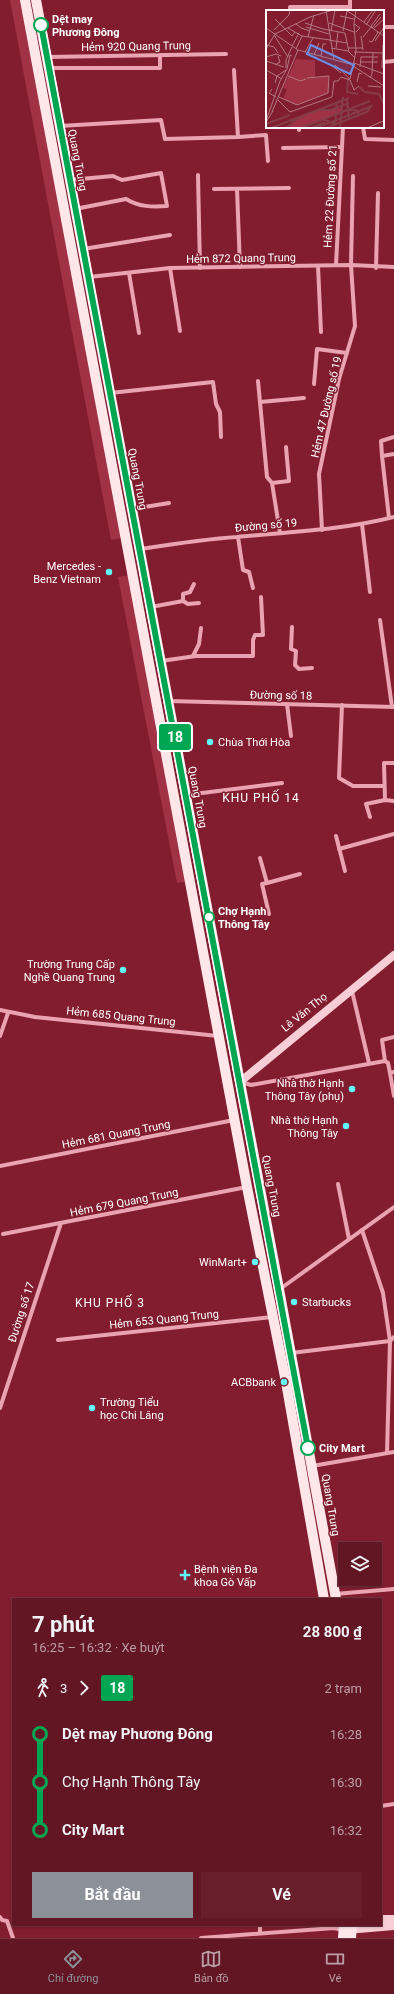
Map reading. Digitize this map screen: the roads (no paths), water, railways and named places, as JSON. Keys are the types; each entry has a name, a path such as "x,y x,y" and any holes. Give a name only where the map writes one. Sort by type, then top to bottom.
{"main road":[{"name":"Quang Trung","path":"25,0 273,1317 291,1381 311,1466 335,1597"},
{"name":"Quang Trung","path":"36,0 291,1353 291,1381 324,1598"},
{"path":"129,550 139,549"},
{"path":"157,701 168,701"},
{"path":"193,892 204,889"},
{"name":"Lê Văn Thọ","path":"230,1089 352,991 394,955"},
{"path":"324,1598 335,1597"},
{"path":"382,1920 394,1919"},
{"path":"345,1930 394,1926"}],"street":[{"path":"290,10 290,7 350,9 350,0"},
{"name":"Hẻm 920 Quang Trung","path":"46,57 226,54"},
{"path":"49,68 160,68 160,55"},
{"path":"384,62 394,61"},
{"path":"234,70 238,137"},
{"path":"60,126 161,120 165,139 266,135 268,161"},
{"name":"Hẻm 22 Đường số 21","path":"336,266 343,128"},
{"path":"363,128 365,139 394,140"},
{"path":"283,148 341,147"},
{"path":"70,180 113,176 122,180 161,173 167,206 151,208 134,203 126,198 75,209"},
{"path":"198,175 200,268"},
{"name":"Hẻm 47 Đường số 19","path":"322,530 319,474 339,379 355,326 351,265 353,176"},
{"path":"214,189 289,188"},
{"path":"238,189 240,267"},
{"path":"376,268 378,193"},
{"path":"83,249 170,235"},
{"name":"Hẻm 872 Quang Trung","path":"88,278 170,268 351,265 376,268 394,267"},
{"path":"318,266 321,332"},
{"path":"170,268 180,331"},
{"path":"129,273 139,333"},
{"path":"314,384 317,349 347,353"},
{"path":"258,381 267,477 272,483 280,533"},
{"path":"110,393 213,382 216,404 220,412 221,437"},
{"path":"260,402 304,398"},
{"path":"389,518 381,441 394,438"},
{"path":"272,483 290,482 286,447"},
{"path":"382,456 394,454"},
{"path":"132,509 169,503"},
{"name":"Đường số 19","path":"139,549 238,536 322,530 362,524 394,516"},
{"path":"362,524 370,592"},
{"path":"238,536 244,570 249,572 253,588"},
{"path":"183,601 183,594 190,592 194,584"},
{"path":"160,661 193,656 253,656 253,640 255,635 263,635 260,597"},
{"path":"150,607 183,601 188,604 199,603"},
{"path":"380,620 393,707"},
{"path":"292,627 291,649 296,650 296,665 299,669 312,668"},
{"path":"193,656 199,644 200,628"},
{"name":"Đường số 18","path":"168,701 393,707"},
{"path":"287,704 291,736"},
{"path":"342,705 339,778 353,786 384,786"},
{"path":"385,800 384,763 394,763"},
{"path":"186,795 282,783"},
{"path":"370,817 366,804 385,800 394,801"},
{"path":"339,850 394,834"},
{"path":"336,836 345,871"},
{"path":"260,858 267,883"},
{"path":"269,914 262,884 300,874"},
{"path":"352,991 368,1063"},
{"name":"Hẻm 685 Quang Trung","path":"0,1010 20,1015 220,1036"},
{"path":"0,1036 8,1013"},
{"path":"394,1037 382,1040 385,1061 388,1063 392,1072 394,1096"},
{"path":"240,1082 250,1085 385,1061"},
{"name":"Hẻm 681 Quang Trung","path":"0,1166 236,1120"},
{"path":"338,1184 349,1239"},
{"name":"Hẻm 679 Quang Trung","path":"3,1234 248,1187"},
{"path":"279,1289 394,1207"},
{"name":"Đường số 17","path":"0,1408 61,1223"},
{"path":"362,1230 383,1293 390,1341 388,1453"},
{"name":"Hẻm 653 Quang Trung","path":"58,1340 273,1317"},
{"path":"291,1353 390,1341 394,1337"},
{"path":"389,1404 394,1403"},
{"path":"389,1421 394,1420"},
{"path":"311,1466 394,1452"},
{"path":"335,1597 394,1589"},
{"path":"382,1806 394,1804"},
{"path":"0,1917 2,1920 7,1921 13,1938"},
{"path":"260,1926 260,1932"},
{"path":"201,1938 260,1932 345,1930"}],"place":[{"name":"Dệt may Phương Đông","path":"41,25"},
{"name":"Mercedes - Benz Vietnam","path":"109,572"},
{"name":"Chùa Thới Hòa","path":"210,742"},
{"name":"Chợ Hạnh Thông Tây","path":"209,917"},
{"name":"Trường Trung Cấp Nghề Quang Trung","path":"123,970"},
{"name":"Nhà thờ Hạnh Thông Tây (phụ)","path":"352,1089"},
{"name":"Nhà thờ Hạnh Thông Tây","path":"346,1126"},
{"name":"WinMart+","path":"255,1262"},
{"name":"Starbucks","path":"294,1302"},
{"name":"ACBbank","path":"284,1382"},
{"name":"Trường Tiểu học Chi Lăng","path":"92,1408"},
{"name":"City Mart","path":"308,1448"},
{"name":"Bệnh viện Đa khoa Gò Vấp","path":"185,1575"}],"district":[{"name":"KHU PHỐ 14","path":"261,798"},
{"name":"KHU PHỐ 3","path":"110,1303"}]}
